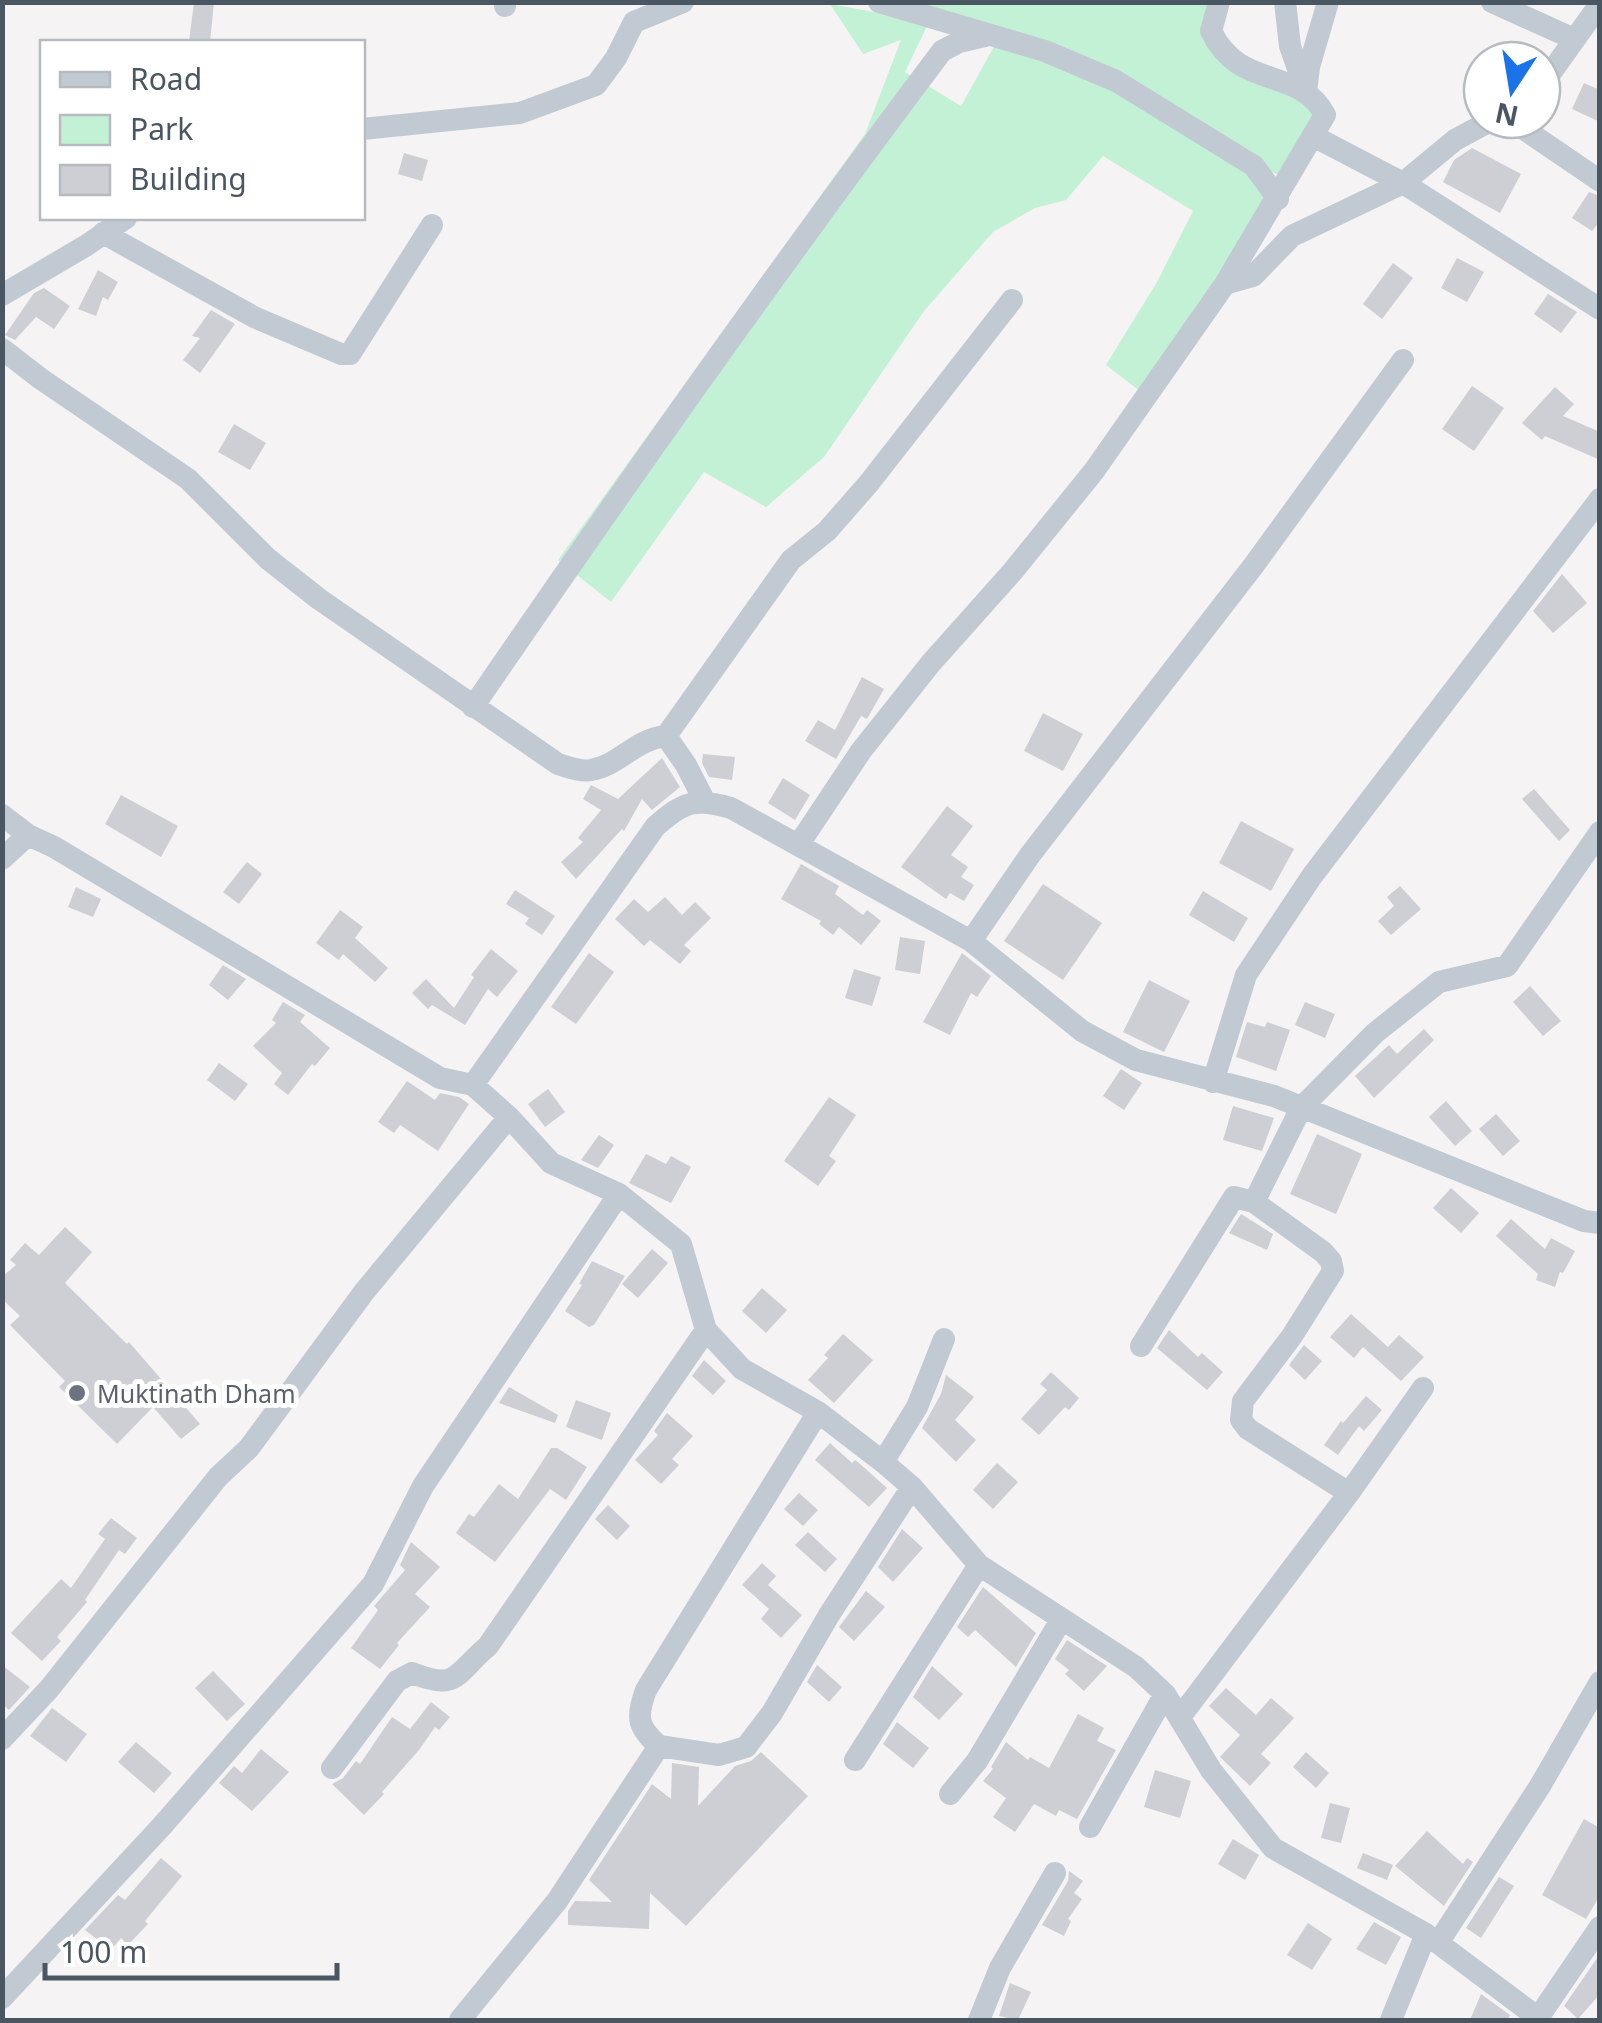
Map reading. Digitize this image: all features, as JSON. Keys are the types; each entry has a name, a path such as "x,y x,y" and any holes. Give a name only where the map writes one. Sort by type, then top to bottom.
{"street":[{"path":"365,129 520,113 596,86 634,22 682,2"},
{"path":"879,2 985,36 1045,50 1116,81 1254,166 1278,198"},
{"path":"799,844 861,751 1094,472 1224,284 1325,115 1317,100 1306,92 1235,64 1219,49 1211,31 1219,2"},
{"path":"1285,2 1290,46 1306,92"},
{"path":"1306,92 1312,54 1328,2"},
{"path":"1492,2 1574,39"},
{"path":"1562,56 1600,4"},
{"path":"473,707 639,465 942,51 985,36"},
{"path":"1314,136 1403,183 1600,309"},
{"path":"1224,284 1253,276 1292,236 1403,183 1462,136"},
{"path":"1542,140 1600,180"},
{"path":"2,295 123,220"},
{"path":"103,233 254,317 341,354 350,354 432,225"},
{"path":"2,349 41,380 188,479 268,559 473,707 558,764 587,771 649,738 666,736 791,560 828,531 868,484 1012,300"},
{"path":"971,941 1030,855 1254,565 1403,360"},
{"path":"1214,1082 1246,975 1312,876 1600,500"},
{"path":"666,736 704,800"},
{"path":"473,1085 655,827 677,808 704,800 731,808 971,941 1082,1031 1136,1060 1247,1088 1584,1221 1600,1223"},
{"path":"2,815 28,835 440,1078 473,1085 552,1163 620,1194 681,1244 706,1330 742,1369 818,1412 912,1487 979,1564 1136,1668 1165,1694 1211,1770 1272,1848 1432,1938 1539,2019 1600,1928"},
{"path":"1254,1202 1301,1108 1375,1032 1439,982 1507,966 1600,832"},
{"path":"2,859 28,835"},
{"path":"2,1739 49,1690 218,1477 249,1448 364,1292 509,1117"},
{"path":"2,1998 161,1827 372,1584 423,1486 620,1194"},
{"path":"1141,1346 1234,1196 1254,1202 1323,1252 1332,1261 1334,1271 1292,1336 1248,1392 1240,1409 1241,1420 1248,1429 1349,1493"},
{"path":"332,1768 397,1681 412,1673 438,1684 452,1680 488,1646 706,1330"},
{"path":"883,1462 917,1407 944,1339"},
{"path":"1181,1716 1423,1388"},
{"path":"818,1412 646,1690 637,1714 641,1730 659,1746 719,1755 746,1747 772,1714 829,1615 912,1487"},
{"path":"855,1760 979,1564"},
{"path":"950,1794 977,1761 1061,1620"},
{"path":"1390,2020 1432,1938 1540,1786 1600,1682"},
{"path":"1090,1827 1165,1694"},
{"path":"460,2020 557,1901 659,1746"},
{"path":"979,2020 1000,1968 1055,1873"}],"green space":[{"path":"912,3 1211,3 1203,30 1319,109 1278,175 1061,54 1000,28"},
{"path":"830,4 929,22 905,72 961,106 996,43 1115,89 1253,174 1271,197 1140,391 1106,365 1157,282 1193,211 1103,156 1066,200 1035,208 993,232 924,311 824,457 766,507 704,472 611,602 558,560 865,134 901,40 863,54"}],"building":[{"path":"194,2 214,2 210,40 189,40"},
{"path":"1584,83 1600,90 1600,122 1572,109"},
{"path":"1472,148 1521,174 1500,213 1443,182 1454,160"},
{"path":"404,153 428,160 422,181 398,174"},
{"path":"1589,192 1600,196 1600,221 1592,231 1572,218"},
{"path":"1457,258 1484,272 1467,302 1441,288"},
{"path":"1393,263 1413,278 1382,319 1363,304"},
{"path":"98,270 118,282 108,300 103,297 96,316 78,309"},
{"path":"44,288 70,306 54,329 36,317 15,340 5,335 34,293"},
{"path":"1548,294 1577,312 1561,333 1534,314"},
{"path":"211,310 235,324 200,373 183,360 200,338 192,336"},
{"path":"1472,386 1504,408 1474,451 1442,429"},
{"path":"1555,387 1574,404 1563,416 1600,432 1600,460 1545,436 1542,440 1522,423"},
{"path":"234,424 266,443 250,470 218,452"},
{"path":"1562,574 1587,603 1553,633 1533,611"},
{"path":"862,677 884,689 867,719 861,716 836,759 805,741 818,720 835,730"},
{"path":"1043,713 1083,734 1063,771 1024,751"},
{"path":"703,754 735,757 732,780 709,777 702,763"},
{"path":"662,758 680,787 652,810 642,799 624,831 576,879 561,862 583,842 578,838 601,810 583,799 591,785 618,799"},
{"path":"783,778 810,795 795,820 768,803"},
{"path":"1534,789 1570,830 1559,841 1522,799"},
{"path":"121,795 178,826 161,857 105,824"},
{"path":"947,806 973,826 951,855 968,867 961,877 974,885 964,901 950,893 946,899 901,867"},
{"path":"1241,821 1294,849 1271,891 1219,863"},
{"path":"247,862 262,874 239,904 223,892"},
{"path":"801,864 839,886 835,894 863,915 867,910 881,921 861,945 839,927 833,935 819,924 821,921 781,899"},
{"path":"1043,884 1102,923 1063,980 1004,941"},
{"path":"1400,886 1421,909 1391,935 1378,921 1394,906 1387,897"},
{"path":"76,887 101,899 93,917 68,907"},
{"path":"515,890 555,916 542,935 525,924 529,918 506,904"},
{"path":"1203,891 1248,918 1234,942 1189,915"},
{"path":"665,897 682,915 695,902 711,918 684,945 691,951 680,964 650,940 644,946 615,919 634,899 648,912"},
{"path":"340,910 363,927 355,938 388,968 375,982 343,954 339,960 316,943"},
{"path":"900,937 925,941 920,974 895,970"},
{"path":"491,949 518,971 497,997 488,989 465,1025 432,1005 428,1009 412,993 426,979 454,1008 474,977 471,975"},
{"path":"589,953 614,972 576,1024 551,1007"},
{"path":"962,953 991,976 977,997 971,993 950,1035 923,1022"},
{"path":"223,965 246,979 228,1000 209,985"},
{"path":"854,969 881,977 872,1006 845,998"},
{"path":"1149,980 1190,1001 1164,1052 1123,1032"},
{"path":"1530,986 1561,1021 1543,1036 1513,1002"},
{"path":"283,1002 305,1015 300,1022 330,1048 288,1095 274,1084 282,1073 253,1046 276,1023 272,1020"},
{"path":"1305,1002 1335,1014 1325,1038 1295,1025"},
{"path":"1247,1022 1265,1027 1267,1022 1290,1030 1276,1071 1236,1057"},
{"path":"1424,1029 1434,1040 1374,1098 1355,1076 1389,1045 1397,1054"},
{"path":"219,1063 248,1084 235,1101 207,1080"},
{"path":"1121,1069 1142,1083 1124,1110 1103,1096"},
{"path":"407,1081 435,1100 440,1093 469,1104 438,1151 400,1125 394,1133 378,1122"},
{"path":"548,1089 565,1112 545,1127 528,1104"},
{"path":"829,1097 856,1115 829,1156 836,1161 818,1186 784,1161"},
{"path":"1446,1101 1472,1131 1455,1146 1429,1117"},
{"path":"1233,1106 1274,1118 1262,1151 1223,1140"},
{"path":"1496,1114 1520,1141 1503,1156 1479,1129"},
{"path":"1317,1134 1362,1154 1336,1214 1290,1194"},
{"path":"599,1135 614,1145 598,1168 581,1160"},
{"path":"646,1154 666,1164 671,1156 691,1167 671,1203 629,1183"},
{"path":"1451,1188 1479,1213 1461,1233 1433,1208"},
{"path":"1241,1214 1273,1234 1267,1250 1229,1233"},
{"path":"1511,1219 1545,1249 1551,1238 1575,1251 1555,1287 1536,1280 1538,1274 1496,1236"},
{"path":"65,1227 92,1252 65,1283 129,1342 200,1424 181,1439 153,1407 117,1444 59,1387 65,1381 10,1325 20,1316 2,1299 2,1277 16,1265 10,1260 25,1243 39,1255"},
{"path":"652,1249 668,1263 638,1298 622,1284"},
{"path":"592,1261 625,1276 589,1327 565,1311"},
{"path":"762,1288 787,1310 766,1333 742,1311"},
{"path":"1351,1314 1388,1347 1399,1335 1424,1357 1401,1381 1363,1347 1354,1358 1330,1337"},
{"path":"1169,1330 1198,1357 1202,1353 1223,1372 1207,1390 1157,1348"},
{"path":"843,1334 873,1360 834,1403 808,1380"},
{"path":"1304,1345 1322,1361 1305,1380 1289,1365"},
{"path":"704,1360 726,1381 713,1395 692,1376"},
{"path":"1051,1372 1079,1398 1039,1435 1021,1419 1047,1390 1040,1384"},
{"path":"946,1375 974,1397 955,1420 976,1440 956,1462 922,1428 941,1394"},
{"path":"509,1387 558,1415 555,1423 499,1403"},
{"path":"1366,1396 1382,1410 1364,1431 1359,1426 1338,1455 1324,1445"},
{"path":"576,1400 611,1413 602,1440 566,1427"},
{"path":"667,1413 693,1436 672,1459 679,1465 661,1484 635,1460 658,1435 654,1431"},
{"path":"830,1443 887,1488 869,1507 815,1460"},
{"path":"551,1448 587,1467 566,1500 550,1489 495,1562 456,1533 499,1484 518,1499"},
{"path":"997,1463 1018,1482 993,1509 973,1490"},
{"path":"799,1493 818,1510 803,1526 784,1509"},
{"path":"608,1505 630,1526 617,1540 595,1519"},
{"path":"111,1518 137,1538 125,1554 119,1550 87,1602 57,1637 61,1641 42,1661 11,1633 61,1579 71,1588 105,1539 98,1534"},
{"path":"902,1529 923,1548 893,1582 878,1567"},
{"path":"808,1532 837,1559 825,1572 795,1545"},
{"path":"411,1542 440,1567 415,1594 430,1607 397,1643 380,1669 351,1648 378,1610 374,1606 405,1570 400,1565"},
{"path":"762,1563 776,1576 768,1585 802,1615 781,1638 761,1619 769,1609 742,1585"},
{"path":"983,1587 1036,1633 1016,1667 975,1630 968,1637 957,1627"},
{"path":"866,1591 885,1607 854,1641 839,1627"},
{"path":"1067,1640 1107,1666 1084,1691 1055,1659"},
{"path":"2,1665 30,1687 9,1710 2,1704"},
{"path":"817,1665 842,1687 829,1702 807,1682"},
{"path":"932,1666 963,1694 939,1720 913,1697"},
{"path":"213,1671 245,1704 227,1721 195,1688"},
{"path":"1226,1688 1256,1715 1271,1698 1294,1718 1261,1754 1271,1763 1250,1786 1220,1757 1240,1735 1209,1706"},
{"path":"431,1702 450,1717 439,1730 435,1727 364,1815 332,1784 343,1778 356,1761 360,1764 392,1717 410,1729"},
{"path":"52,1708 87,1734 66,1762 30,1736"},
{"path":"1078,1714 1104,1728 1097,1741 1116,1750 1077,1819 1059,1810 1056,1816 1034,1804 1015,1832 993,1817 1006,1798 983,1781 1006,1742 1028,1760 1030,1757 1049,1768"},
{"path":"897,1722 929,1748 913,1768 883,1744"},
{"path":"136,1742 172,1773 154,1793 118,1762"},
{"path":"261,1749 289,1772 252,1811 219,1783 234,1766 242,1773"},
{"path":"761,1752 808,1796 686,1926 650,1893 649,1929 568,1925 568,1911 575,1901 612,1902 589,1880 652,1784 671,1799 672,1763 699,1767 698,1806 735,1766 751,1761"},
{"path":"1306,1752 1329,1773 1316,1788 1293,1767"},
{"path":"1155,1770 1191,1781 1180,1818 1144,1807"},
{"path":"1330,1803 1350,1808 1341,1843 1321,1838"},
{"path":"1584,1819 1600,1828 1600,1895 1586,1919 1542,1895"},
{"path":"1427,1831 1463,1864 1467,1858 1473,1862 1444,1906 1395,1866"},
{"path":"1233,1839 1259,1855 1245,1880 1218,1864"},
{"path":"1363,1853 1393,1865 1387,1880 1357,1868"},
{"path":"161,1858 182,1876 128,1945 121,1938 111,1950 85,1930 118,1895 125,1900"},
{"path":"1069,1871 1083,1881 1074,1893 1082,1899 1068,1919 1071,1921 1064,1936 1042,1925 1068,1881"},
{"path":"1499,1877 1514,1886 1481,1938 1466,1928"},
{"path":"1374,1922 1401,1937 1386,1965 1356,1949"},
{"path":"1308,1923 1332,1939 1312,1970 1287,1955"},
{"path":"1600,1954 1600,1994 1578,2019 1564,2006"},
{"path":"1010,1983 1031,1992 1018,2020 999,2016"},
{"path":"1481,1994 1510,2015 1508,2020 1470,2020"}],"place":[{"name":"Muktinath Dham","path":"77,1393"}]}
